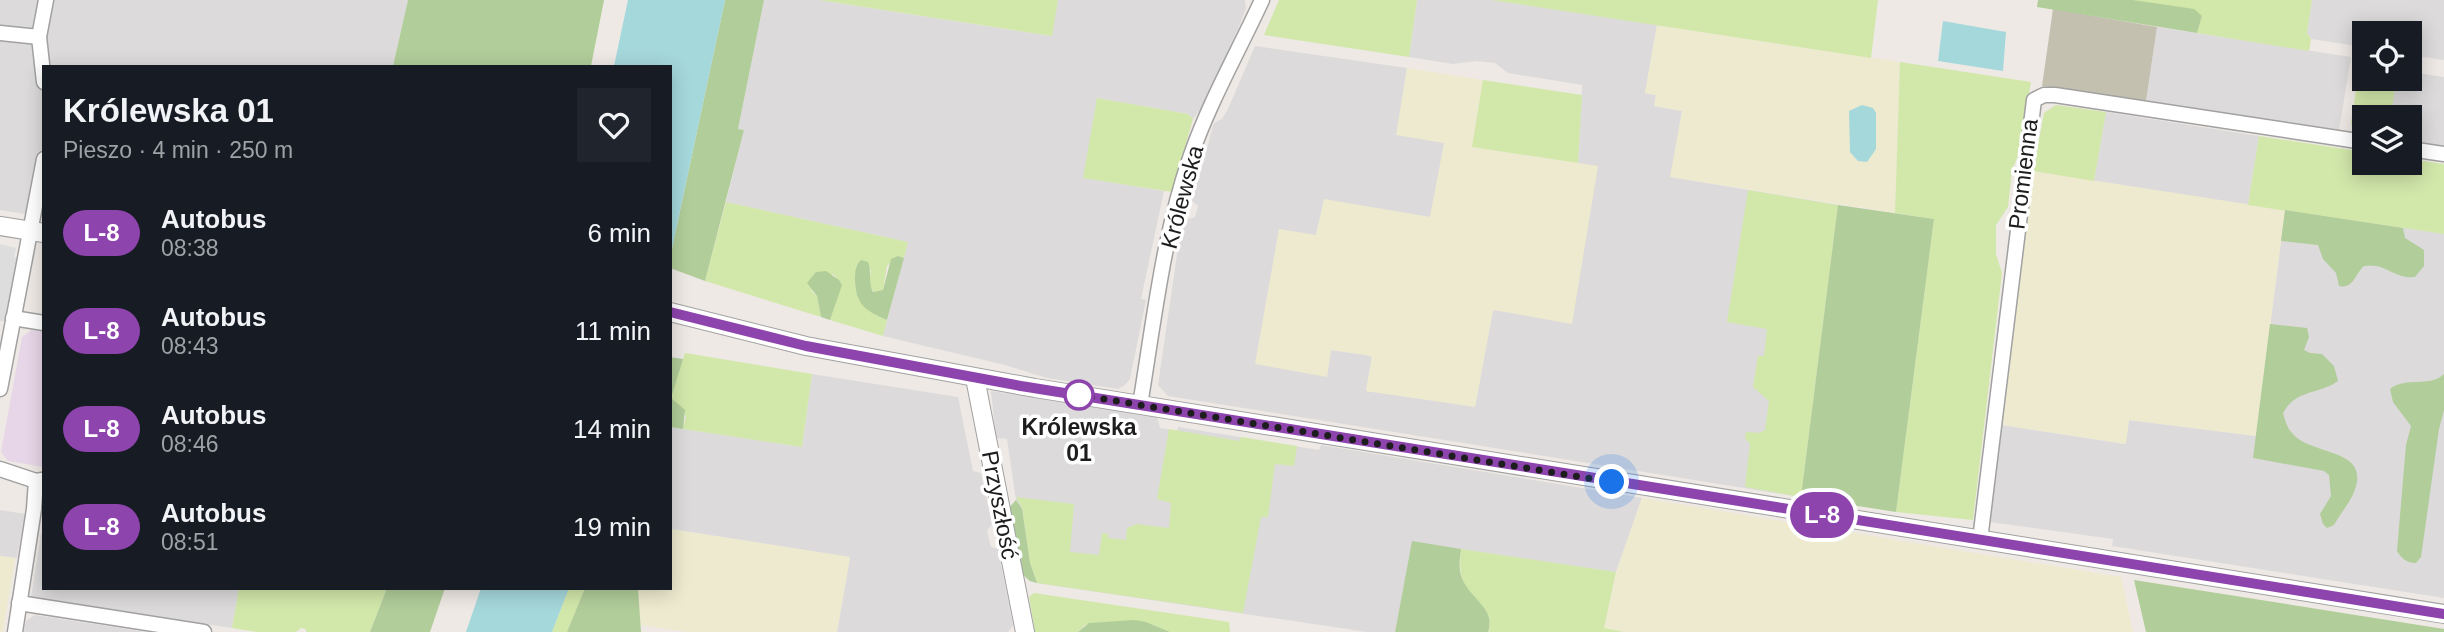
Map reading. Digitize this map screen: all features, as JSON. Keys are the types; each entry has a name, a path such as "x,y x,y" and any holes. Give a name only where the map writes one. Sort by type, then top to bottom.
{"street":[{"path":"42,65 39,37 46,0"},
{"name":"Królewska","path":"1140,405 1172,219 1191,155 1216,92 1262,0"},
{"path":"0,33 39,37"},
{"name":"Promienna","path":"1980,540 2034,100 2044,95 2055,95 2352,140"},
{"path":"2422,151 2444,154"},
{"path":"0,389 13,318 37,232 42,180"},
{"path":"0,226 37,232"},
{"path":"678,314 806,346 975,378 2444,614"},
{"path":"13,318 42,323"},
{"name":"Przyszłość","path":"975,378 1025,632"},
{"path":"0,469 40,481 15,632"},
{"path":"19,603 204,632"}],"shaded area":[{"path":"0,0 408,0 393,65 42,65 42,217 0,210"},
{"path":"764,0 819,0 1051,36 1058,0 1245,0 1246,8 1238,29 1203,106 1193,119 1188,114 1097,98 1084,178 1164,191 1141,299 1146,300 1130,379 1125,385 1118,389 1047,378 1005,365 883,336 908,242 726,202 744,130 738,129"},
{"path":"1417,0 1492,0 1657,25 1645,93 1656,95 1654,106 1682,111 1671,177 1838,205 1801,497 1168,396 1158,385 1178,248 1186,220 1195,217 1198,206 1192,201 1214,123 1222,119 1228,109 1255,46 1407,68 1397,134 1445,143 1430,217 1324,200 1316,236 1279,229 1274,263 1327,377 1331,350 1372,356 1366,391 1475,406 1493,310 1598,167 1578,163 1582,85 1508,73 1495,63 1476,61 1453,64 1409,57"},
{"path":"2312,0 2444,0 2444,60 2422,57 2422,21 2352,21 2352,45 2311,39 2307,33"},
{"path":"2053,9 2157,27 2146,101 2042,86"},
{"path":"1657,25 1900,62 1895,213 1670,177 1682,111 1654,106 1656,95 1645,93"},
{"path":"2157,27 2351,57 2339,130 2146,101"},
{"path":"1407,68 1483,80 1473,147 1598,166 1572,324 1493,310 1475,407 1366,391 1372,357 1366,355 1331,350 1327,377 1255,364 1279,229 1316,235 1324,199 1430,217 1444,143 1396,135"},
{"path":"2422,74 2444,77 2444,147 2422,144 2422,105 2393,105 2394,91 2422,91"},
{"path":"2106,112 2259,136 2248,205 2094,181"},
{"path":"2033,171 2285,210 2256,436 2129,420 2126,444 2002,425"},
{"path":"2285,210 2444,234 2444,598 2112,546 2113,539 1990,522 2002,425 2125,444 2129,420 2256,436"},
{"path":"0,244 16,248 14,257 20,259 9,322 0,321"},
{"path":"32,330 42,332 42,467 8,461 1,452 22,337"},
{"path":"812,374 958,397 973,471 981,473 992,524 987,531 991,547 998,549 1013,625 1008,632 837,632 850,557 672,529 672,427 802,447"},
{"path":"991,391 1157,416 1160,428 1177,431 1178,427 1319,450 1321,445 1642,498 1616,572 1412,542 1395,632 1367,632 1037,583 1030,581 1008,509 1016,500 1007,439 996,438"},
{"path":"1642,498 2121,577 2133,632 1624,632 1604,629 1616,572"},
{"path":"0,510 25,514 17,558 0,556"},
{"path":"672,529 850,557 837,632 687,632 640,625 638,590 672,590"},
{"path":"41,533 42,590 239,590 232,628 31,597"},
{"path":"0,556 15,558 3,632 0,632"},
{"path":"35,615 146,632 24,632 26,621"}],"green space":[{"path":"408,0 604,0 591,65 393,65"},
{"path":"725,0 764,0 738,129 744,130 705,281 672,269 672,249"},
{"path":"819,0 1058,0 1052,36"},
{"path":"1279,0 1417,0 1409,57 1264,35"},
{"path":"1492,0 1878,0 1871,58"},
{"path":"2038,0 2133,0 2194,9 2202,16 2197,33 2037,7"},
{"path":"2133,0 2312,0 2307,33 2311,39 2309,51 2197,33 2202,16"},
{"path":"1900,62 2031,82 2018,156 2012,170 2008,207 1996,225 1996,254 2002,273 1973,520 1896,512 1934,219 1895,213"},
{"path":"1483,80 1582,95 1578,163 1472,147"},
{"path":"2356,91 2394,91 2393,105 2354,105"},
{"path":"1097,98 1188,114 1193,119 1172,192 1083,178"},
{"path":"2056,105 2106,112 2094,181 2033,171 2044,113"},
{"path":"2259,136 2352,150 2352,175 2422,175 2422,161 2444,164 2444,234 2248,205"},
{"path":"1748,190 1838,205 1801,497 1745,487 1750,444 1745,438 1746,432 1759,433 1765,430 1769,401 1753,387 1758,356 1764,356 1767,329 1727,322"},
{"path":"726,202 908,242 904,258 898,256 887,266 883,290 874,292 869,284 871,270 857,265 857,293 870,311 887,320 883,336 830,320 841,285 833,274 811,290 817,296 821,317 705,281"},
{"path":"1838,205 1934,219 1896,512 1801,497"},
{"path":"2285,210 2403,228 2405,238 2424,250 2424,266 2415,277 2408,277 2378,266 2364,266 2351,283 2339,286 2336,273 2323,259 2318,245 2281,241"},
{"path":"898,256 904,258 887,320 868,310 860,302 855,281 856,269 861,260 868,262 873,292 883,290 891,259"},
{"path":"826,271 842,285 830,320 821,317 817,296 807,283 816,272"},
{"path":"2270,324 2307,328 2309,337 2304,350 2322,354 2334,366 2338,381 2294,400 2283,413 2289,429 2301,441 2348,460 2355,467 2357,478 2350,501 2334,525 2327,528 2320,514 2331,496 2329,475 2324,471 2253,458"},
{"path":"685,353 812,374 802,447 683,429 686,416 672,400 672,392"},
{"path":"672,357 683,359 672,395"},
{"path":"2444,374 2444,410 2421,557 2413,563 2405,560 2397,551 2406,445 2411,426 2393,402 2390,389 2403,383 2432,380"},
{"path":"672,399 685,410 683,429 672,427"},
{"path":"1169,429 1239,441 1241,437 1297,446 1294,466 1275,464 1268,517 1261,517 1243,613 1037,583 1030,563 1022,508 1016,497 1074,504 1070,552 1099,555 1102,533 1108,534 1108,538 1126,540 1127,528 1137,524 1169,528 1171,503 1157,499"},
{"path":"1016,500 1022,509 1030,563 1037,583 1022,574 1008,509"},
{"path":"1412,541 1461,549 1461,574 1465,585 1486,610 1490,624 1488,632 1395,632"},
{"path":"1461,549 1616,572 1604,628 1624,632 1488,632 1489,617 1462,579"},
{"path":"2134,580 2444,629 2444,632 2146,632"},
{"path":"239,590 386,590 370,632 306,632 306,629 301,628 296,632 258,632 232,628"},
{"path":"386,590 444,590 430,632 370,632"},
{"path":"568,590 584,590 567,632 552,632"},
{"path":"584,590 638,590 641,632 567,632"},
{"path":"1034,593 1229,622 1230,632 1170,632 1146,622 1101,622 1085,625 1078,632 1035,632 1029,597"},
{"path":"1134,620 1170,632 1078,632 1089,623"}],"water":[{"path":"628,0 725,0 672,249 672,65 614,65"},
{"path":"1943,21 2006,32 2003,71 1938,61"},
{"path":"1862,105 1873,108 1876,113 1876,149 1867,162 1858,161 1850,152 1849,111"},
{"path":"480,590 568,590 552,632 466,632"}],"bus line":[{"name":"L-8","path":"672,312 806,346 1021,386 2444,614"}],"place":[{"name":"Królewska 01","path":"1079,395"}],"route":[{"path":"1079,395 1612,482"}]}
